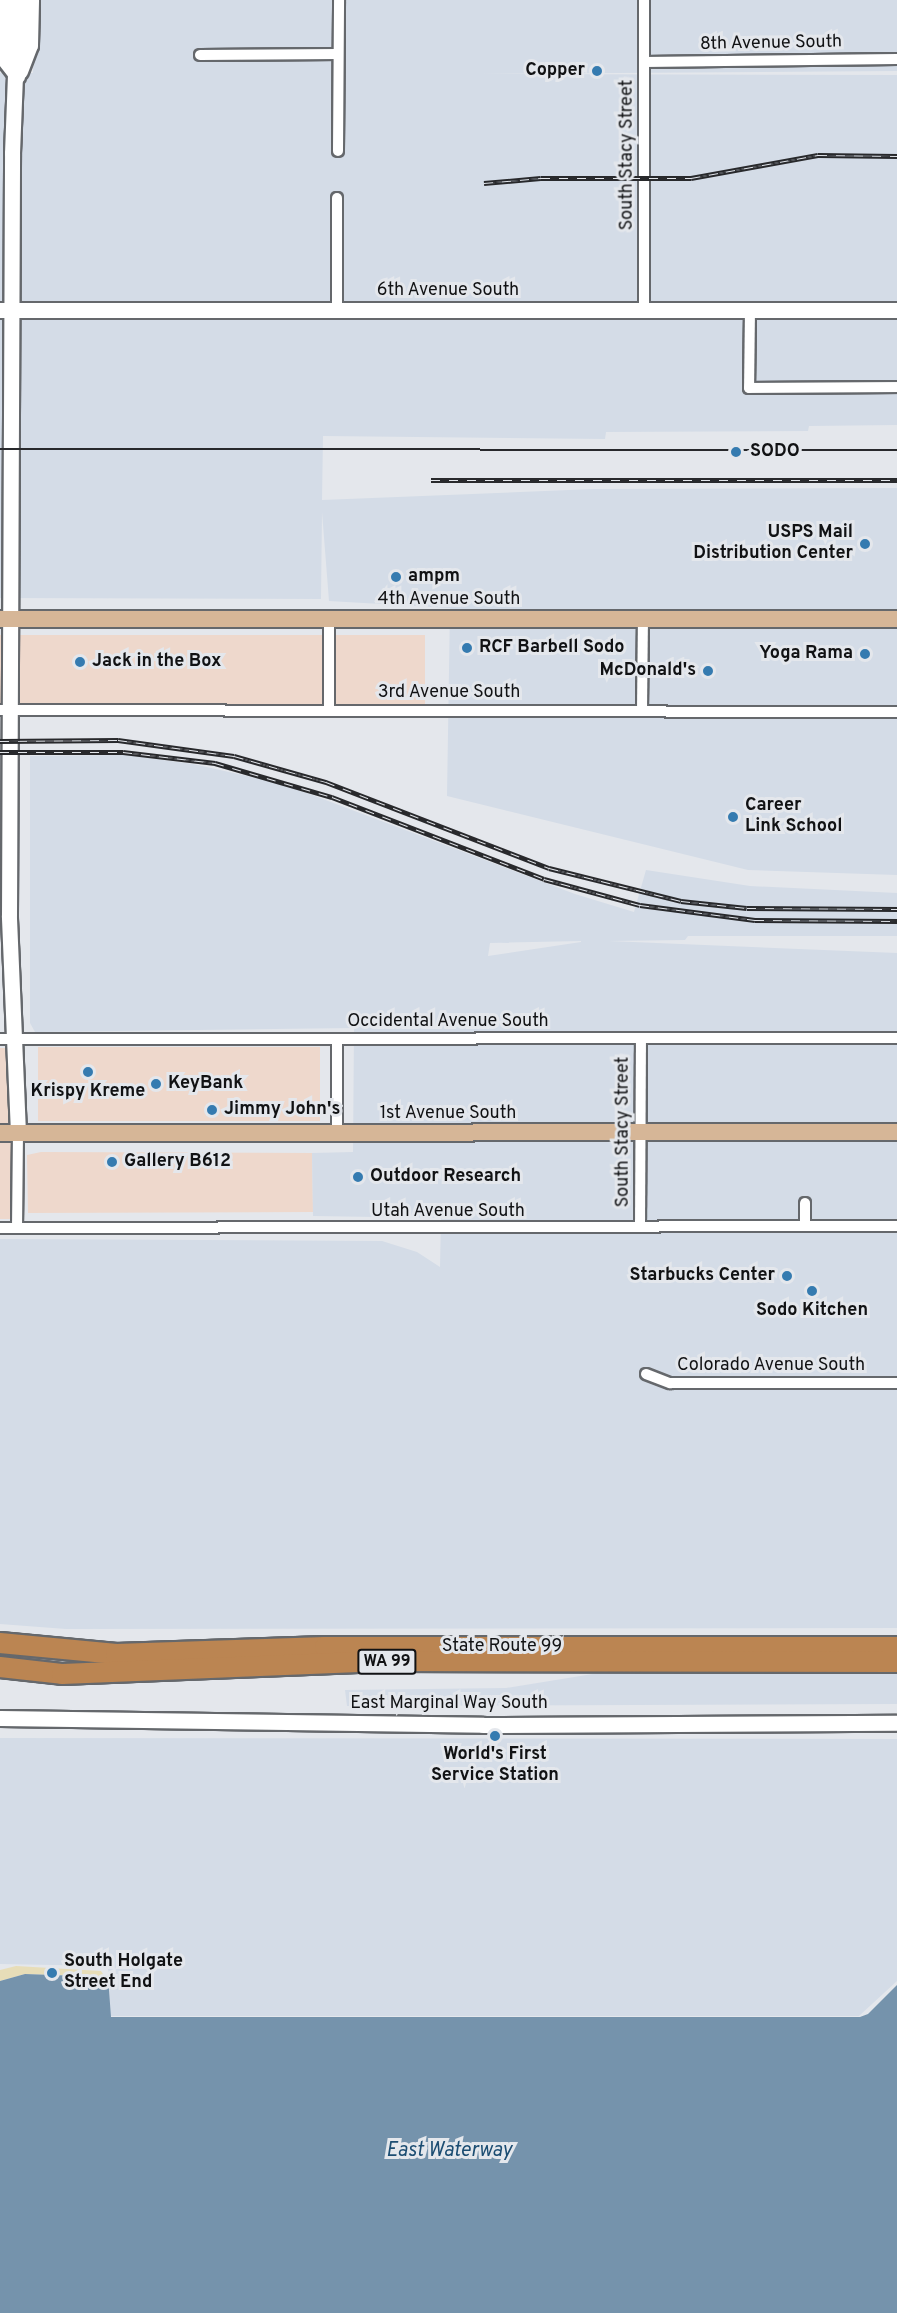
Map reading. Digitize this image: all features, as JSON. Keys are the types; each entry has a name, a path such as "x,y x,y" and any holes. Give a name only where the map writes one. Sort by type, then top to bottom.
{"highway":[{"name":"State Route 99","path":"0,1643 116,1654 326,1647 897,1647"},
{"name":"State Route 99","path":"0,1667 62,1674 390,1662 897,1662"}],"main road":[{"path":"4,0 2,58 17,76"},
{"path":"18,0 17,76 6,310 6,710 9,915 16,1039 18,1133"},
{"path":"17,76 30,45 31,0"},
{"name":"6th Avenue South","path":"6,310 897,310"},
{"name":"4th Avenue South","path":"6,619 897,619"},
{"name":"1st Avenue South","path":"0,1133 897,1132"},
{"name":"East Marginal Way South","path":"0,1718 483,1725 897,1723"}],"street":[{"path":"338,151 335,54 339,0"},
{"name":"South Stacy Street","path":"644,0 644,310"},
{"path":"200,55 335,54"},
{"name":"8th Avenue South","path":"645,62 897,59"},
{"path":"337,198 337,311"},
{"path":"750,310 749,388 897,387"},
{"path":"329,619 329,709"},
{"path":"642,710 643,620"},
{"name":"3rd Avenue South","path":"6,710 897,712"},
{"name":"Occidental Avenue South","path":"0,1039 897,1038"},
{"path":"337,1039 337,1133"},
{"name":"South Stacy Street","path":"640,1226 641,1039"},
{"path":"17,1228 18,1133"},
{"path":"805,1203 805,1226"},
{"name":"Utah Avenue South","path":"0,1228 897,1226"},
{"name":"Colorado Avenue South","path":"646,1374 670,1383 897,1383"}],"shaded area":[{"path":"35,0 897,0 897,71 480,74 897,75 897,425 809,426 808,431 606,432 605,439 323,436 322,500 594,489 897,488 897,875 748,870 447,796 450,608 329,601 322,512 321,599 0,598 0,73 33,73"},
{"path":"0,635 425,635 425,704 0,704"},
{"path":"126,755 193,764 283,784 575,894 634,912 646,870 750,886 897,893 897,936 688,936 685,940 609,941 897,953 897,1628 66,1629 0,1624 0,1239 382,1241 417,1252 440,1267 441,1218 313,1216 312,1153 353,1152 354,1028 35,1032 30,1023 30,756","holes":["581,942 488,956 490,943"]},
{"path":"38,1047 320,1047 320,1121 38,1121"},
{"path":"0,1048 11,1048 11,1219 0,1219"},
{"path":"41,1152 312,1153 313,1212 28,1213 27,1155"},
{"path":"605,1672 897,1672 897,1704 347,1706 345,1690 506,1688"},
{"path":"0,1738 897,1739 897,1981 859,2016 109,2016 108,1966 0,1964"}],"sand":[{"name":"South Holgate Street End","path":"16,1966 101,1971 105,1977 25,1974 0,1981 0,1970"}],"water":[{"name":"East Waterway","path":"25,1974 108,1977 111,2017 860,2017 868,2014 897,1985 897,2313 0,2313 0,1981"}],"tram line":[{"path":"0,449 897,450"}],"railway":[{"path":"484,183 541,178 691,178 818,155 897,156"},
{"path":"431,480 897,480"},
{"path":"0,741 118,740 234,756 326,782 549,868 681,901 747,908 897,909"},
{"path":"0,752 123,752 215,763 332,797 544,879 640,905 755,920 897,921"}],"place":[{"name":"Copper","path":"597,71"},
{"name":"SODO","path":"736,452"},
{"name":"USPS Mail Distribution Center","path":"865,544"},
{"name":"ampm","path":"396,577"},
{"name":"RCF Barbell Sodo","path":"467,648"},
{"name":"Yoga Rama","path":"865,654"},
{"name":"Jack in the Box","path":"80,662"},
{"name":"McDonald's","path":"708,671"},
{"name":"Career Link School","path":"733,817"},
{"name":"Krispy Kreme","path":"88,1072"},
{"name":"KeyBank","path":"156,1084"},
{"name":"Jimmy John's","path":"212,1110"},
{"name":"Gallery B612","path":"112,1162"},
{"name":"Outdoor Research","path":"358,1177"},
{"name":"Starbucks Center","path":"787,1276"},
{"name":"Sodo Kitchen","path":"812,1291"},
{"name":"World's First Service Station","path":"495,1736"},
{"name":"South Holgate Street End","path":"52,1973"}]}
